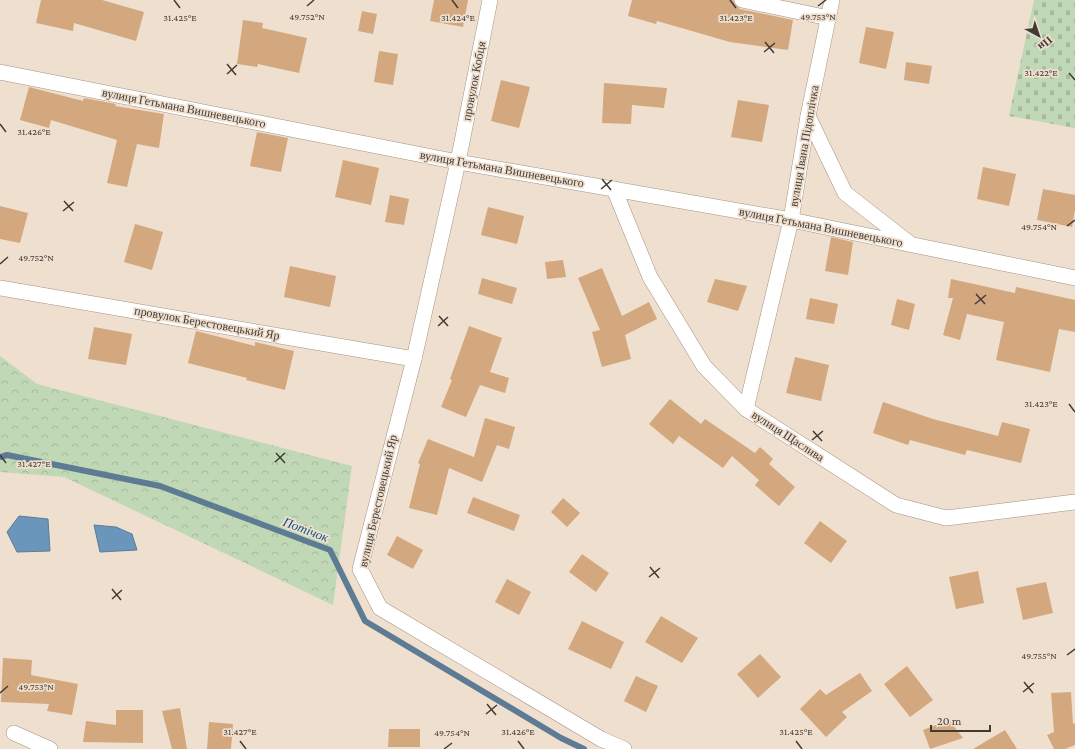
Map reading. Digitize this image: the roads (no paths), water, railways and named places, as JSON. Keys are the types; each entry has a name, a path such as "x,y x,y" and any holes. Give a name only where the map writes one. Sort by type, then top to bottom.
{"street":[{"name":"провулок Кобця","path":"458,162 490,0"},
{"path":"742,0 829,18"},
{"name":"вулиця Івана Підоплічка","path":"746,409 791,220 808,116 832,0"},
{"name":"вулиця Гетьмана Вишневецького","path":"0,72 458,162 791,220 1075,278"},
{"path":"808,116 845,193 913,246"},
{"name":"вулиця Берестовецький Яр","path":"458,162 414,359 360,569 380,608 601,739 624,749"},
{"name":"вулиця Щаслива","path":"614,188 650,277 704,366 746,409 896,505 946,518 1075,502"},
{"name":"провулок Берестовецький Яр","path":"0,288 414,359"},
{"path":"14,733 50,749"}],"water":[{"path":"19,516 48,519 50,551 17,552 7,532"},
{"path":"94,525 116,527 132,534 137,550 100,552"}],"waterway":[{"name":"Потічок","path":"0,457 7,455 160,486 330,550 365,621 561,738 584,749"}]}
